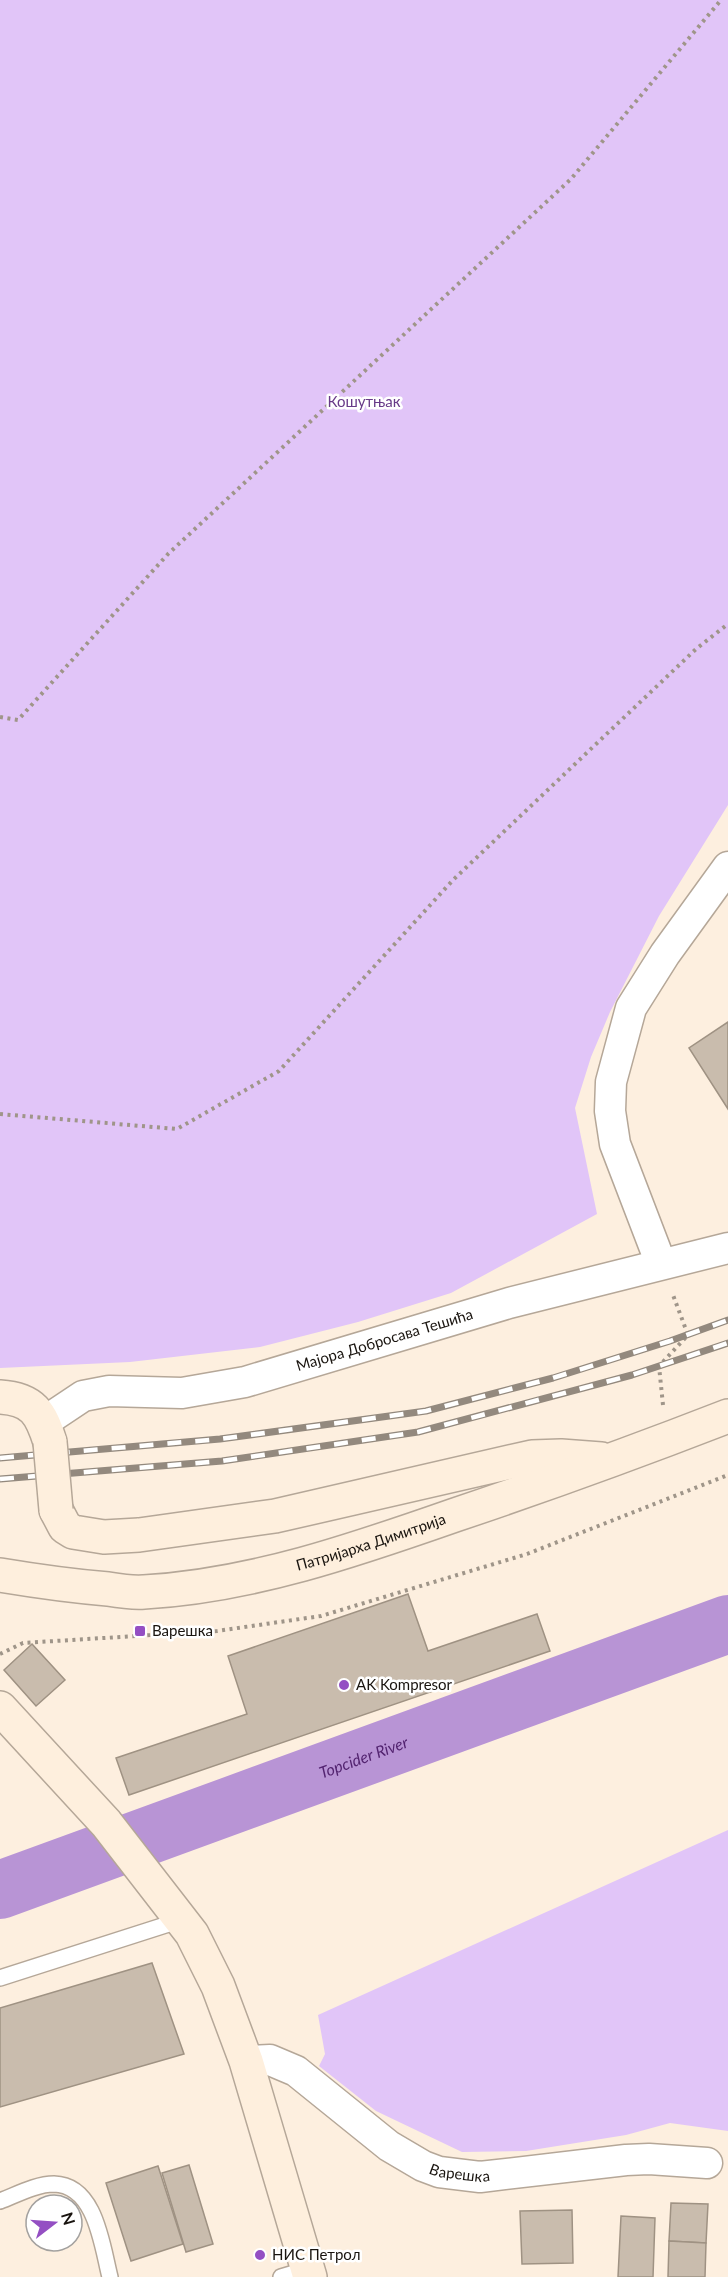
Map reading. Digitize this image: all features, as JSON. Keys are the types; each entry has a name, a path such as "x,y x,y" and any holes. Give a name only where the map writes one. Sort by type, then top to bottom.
{"street":[{"path":"661,1264 615,1144 610,1111 611,1082 632,1008 665,954 728,867"},
{"name":"Мајора Добросава Тешића","path":"47,1432 83,1396 109,1391 182,1393 245,1382 509,1303 728,1248"},
{"path":"0,1397 21,1400 36,1410 47,1432 56,1510 65,1527 73,1532 104,1537 140,1535 275,1516 532,1457 561,1455 615,1460"},
{"name":"Патријарха Димитрија","path":"0,1575 80,1587 141,1592 178,1589 285,1569 370,1545 615,1460 728,1416"},
{"path":"0,1708 106,1823 192,1934 218,1986 246,2061 300,2274"},
{"name":"Варешка","path":"246,2061 270,2060 296,2071 389,2146 423,2166 439,2172 480,2177 626,2160 650,2159 707,2163"}],"lane":[{"path":"0,1978 181,1920"},
{"path":"0,2201 54,2184 68,2187 83,2197 93,2211 90,2231 110,2277"}],"path":[{"path":"0,717 18,720 168,554 571,179 721,0"},
{"path":"0,1114 177,1129 279,1071 453,880 696,649 728,624"},
{"path":"661,1264 688,1335 659,1366 663,1405 675,1437"},
{"path":"0,1654 23,1643 217,1630 321,1616 527,1554 728,1475"}],"green space":[{"name":"Кошутњак","path":"0,0 728,0 728,805 659,916 610,1012 591,1057 575,1108 597,1214 451,1293 358,1322 260,1347 130,1362 0,1368"},
{"path":"728,1830 728,2131 670,2123 626,2135 526,2151 462,2152 376,2111 319,2066 325,2054 318,2015"}],"building":[{"path":"728,1022 728,1109 689,1048"},
{"name":"AK Kompresor","path":"408,1594 428,1651 537,1614 550,1651 129,1795 116,1758 247,1714 228,1656"},
{"path":"32,1644 65,1680 36,1706 4,1670"},
{"path":"152,1963 184,2054 0,2107 0,2008"},
{"path":"189,2165 213,2244 186,2252 162,2173"},
{"path":"158,2166 183,2244 131,2261 106,2183"},
{"path":"671,2203 708,2204 706,2243 669,2241"},
{"path":"572,2210 573,2263 522,2264 520,2211"},
{"path":"621,2216 655,2218 653,2277 618,2277"},
{"path":"669,2241 706,2243 705,2277 668,2277"}],"waterway":[{"name":"Topcider River","path":"0,1890 728,1624"}],"railway":[{"path":"0,1458 220,1439 426,1411 553,1378 728,1320"},
{"path":"0,1479 222,1461 418,1432 632,1375 728,1343"}],"place":[{"name":"Варешка","path":"140,1631"},
{"name":"AK Kompresor","path":"344,1685"},
{"name":"НИС Петрол","path":"260,2255"}]}
